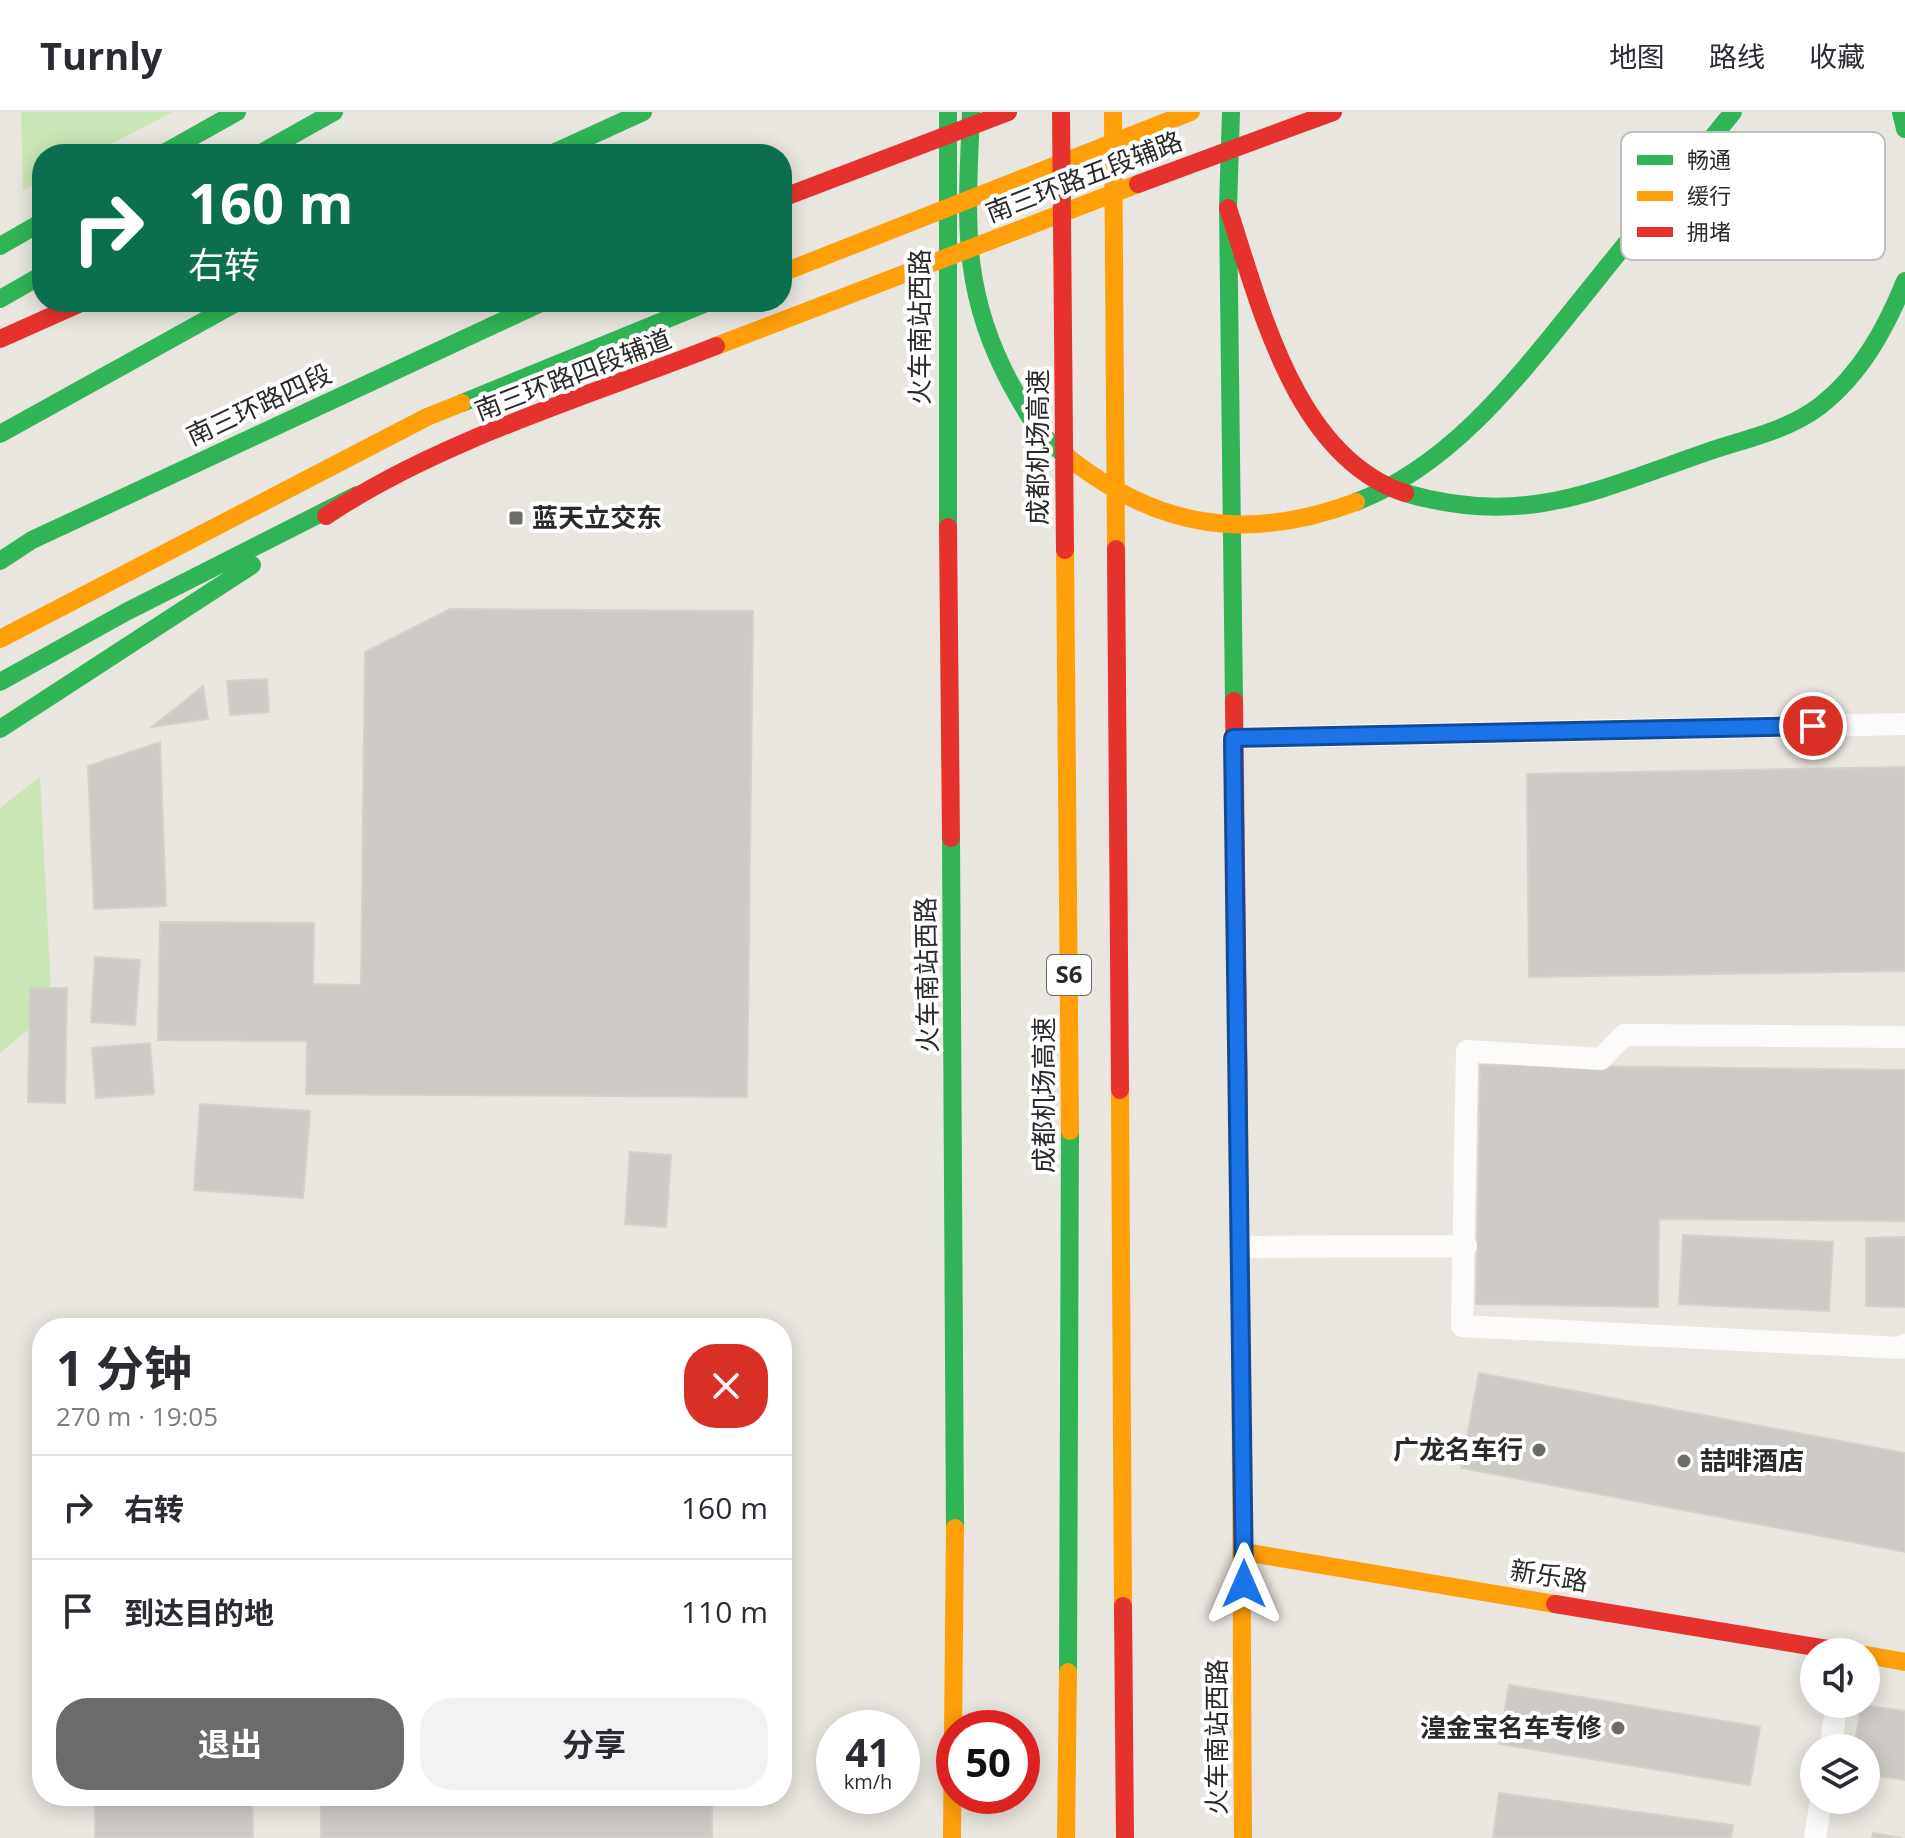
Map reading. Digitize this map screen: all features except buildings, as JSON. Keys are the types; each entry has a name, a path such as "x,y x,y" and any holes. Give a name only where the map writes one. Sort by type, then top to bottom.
{"main road":[{"path":"180,144 237,112"},
{"path":"277,144 334,112"},
{"path":"573,144 643,112"},
{"name":"火车南站西路","path":"948,112 946,260 956,1363 952,1838"},
{"path":"971,112 967,233 979,313 994,353 1041,437 1085,471 1139,503 1192,522 1260,526 1315,517 1381,492 1448,447 1510,386 1621,250"},
{"path":"792,194 1008,112"},
{"name":"成都机场高速","path":"1061,112 1072,1290 1066,1838"},
{"name":"S6","path":"1113,112 1125,1838"},
{"path":"792,269 1191,112"},
{"name":"火车南站西路","path":"1231,112 1228,208 1244,1552 1243,1838"},
{"name":"南三环路五段辅路","path":"946,260 1230,148 1333,112"},
{"path":"1717,132 1733,112"},
{"path":"1901,112 1905,129"},
{"path":"1228,208 1292,384 1335,444 1385,485 1485,511 1518,510 1561,503 1801,418 1842,384 1858,365 1894,310 1905,281"},
{"path":"0,246 32,228"},
{"name":"南三环路四段辅道","path":"357,495 443,452 946,260"},
{"path":"0,299 32,281"},
{"path":"0,339 61,312"},
{"path":"0,434 220,312"},
{"name":"南三环路四段","path":"0,561 32,540 522,312"},
{"path":"5,635 427,417 684,312"},
{"path":"0,682 126,612 357,495"},
{"path":"0,729 357,495"},
{"name":"新乐路","path":"1244,1552 1800,1644"},
{"path":"1880,1658 1905,1662"}],"lane":[{"path":"1233,738 1905,724"},
{"path":"1905,1037 1624,1035 1601,1059 1467,1051 1466,1246 1462,1326 1901,1348 1905,1345"},
{"path":"1241,1247 1466,1246"},
{"path":"1815,1838 1819,1814"}],"green space":[{"path":"21,112 173,112 111,144 32,144 32,185 23,190"},
{"path":"40,777 52,1010 0,1053 0,808"}],"traffic: fast":[{"path":"180,144 237,112"},
{"path":"277,144 334,112"},
{"path":"573,144 643,112"},
{"path":"948,112 948,527"},
{"path":"971,112 968,220 970,253 983,319 996,353 1031,419 1043,435 1070,459"},
{"path":"1231,112 1228,208 1234,701"},
{"path":"1717,132 1733,112"},
{"path":"1901,112 1905,129"},
{"path":"0,246 32,228"},
{"path":"1356,502 1392,485 1426,463 1487,410 1621,250"},
{"path":"0,299 32,281"},
{"path":"1405,493 1448,503 1487,507 1559,500 1780,428 1820,406 1848,380 1881,333 1905,281"},
{"path":"0,434 220,312"},
{"path":"0,561 32,540 522,312"},
{"path":"462,403 685,312"},
{"path":"0,682 126,612 357,495"},
{"path":"0,729 252,565"},
{"path":"951,838 955,1528"},
{"path":"1068,1672 1070,1131"}],"traffic: slow":[{"path":"1113,112 1116,549"},
{"path":"792,269 1191,112"},
{"path":"716,346 1138,184"},
{"path":"0,639 427,417 462,403"},
{"path":"1070,459 1104,483 1138,501 1172,514 1207,522 1279,522 1317,515 1356,502"},
{"path":"1065,550 1070,1131"},
{"path":"1120,1090 1123,1606"},
{"path":"1239,1113 1243,1838"},
{"path":"952,1838 955,1528"},
{"path":"1244,1552 1555,1604"},
{"path":"1880,1658 1905,1662"},
{"path":"1066,1838 1068,1672"}],"traffic: jam":[{"path":"792,194 1008,112"},
{"path":"1061,112 1065,550"},
{"path":"1138,184 1333,112"},
{"path":"1228,208 1269,331 1309,413 1335,447 1367,474 1405,493"},
{"path":"0,339 61,312"},
{"path":"326,516 417,464 466,442 716,346"},
{"path":"948,527 951,838"},
{"path":"1116,549 1120,1090"},
{"path":"1234,701 1239,1113"},
{"path":"1555,1604 1800,1644"},
{"path":"1123,1606 1125,1838"}],"place":[{"name":"蓝天立交东","path":"516,518"},
{"name":"广龙名车行","path":"1539,1450"},
{"name":"喆啡酒店","path":"1684,1461"},
{"name":"湟金宝名车专修","path":"1618,1728"}],"route":[{"path":"1244,1584 1233,738 1813,726"}]}
